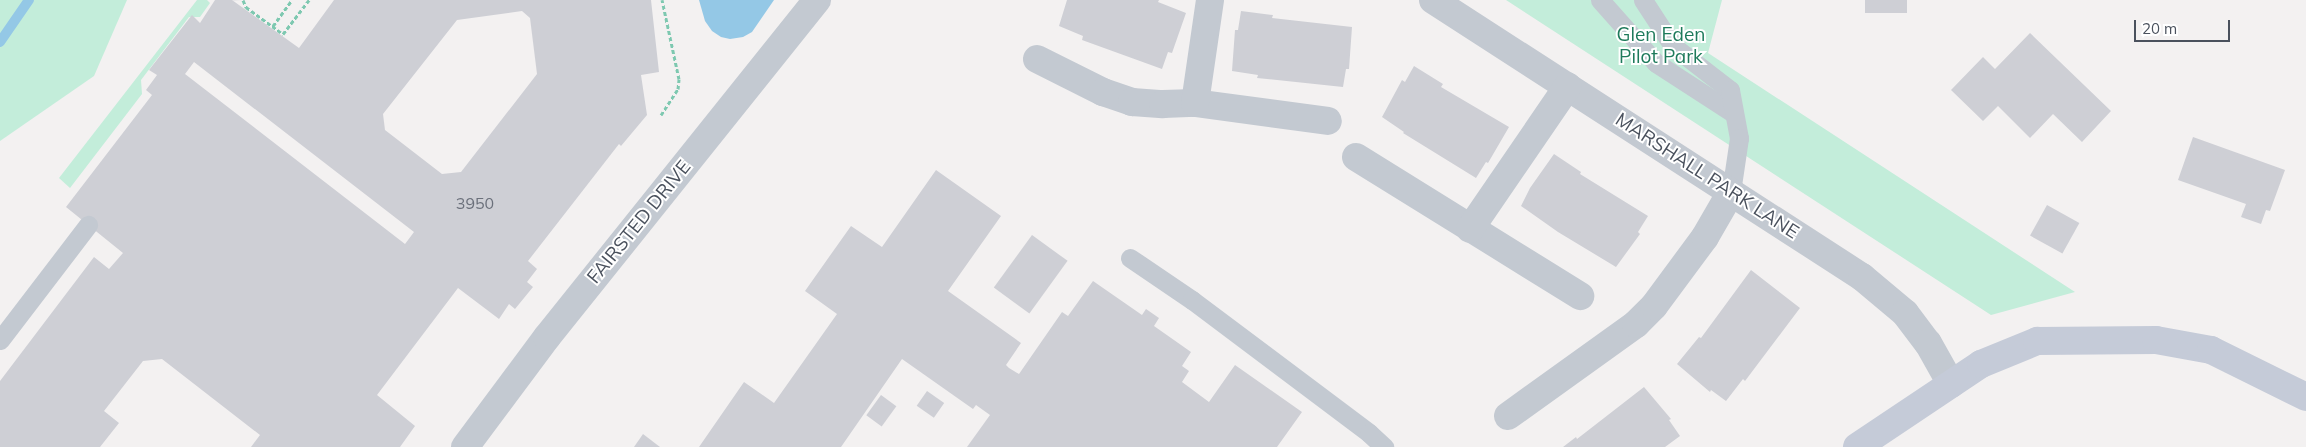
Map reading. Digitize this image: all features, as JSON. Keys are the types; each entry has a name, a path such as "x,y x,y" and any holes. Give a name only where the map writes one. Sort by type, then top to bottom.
{"main road":[{"path":"1857,447 1981,364 2037,341 2156,340 2211,350 2306,397"}],"street":[{"name":"FAIRSTED DRIVE","path":"465,447 547,337 816,0"},
{"path":"1195,103 1210,0"},
{"name":"MARSHALL PARK LANE","path":"1433,0 1862,277 1905,313 1928,343 1951,384"},
{"path":"1037,59 1103,92 1132,102 1163,104 1195,103 1328,121"},
{"path":"1470,229 1568,86"},
{"path":"1356,157 1580,296"},
{"path":"1508,416 1636,324 1654,306 1705,237 1730,192"}],"lane":[{"path":"1600,0 1656,62 1733,113"},
{"path":"1643,0 1673,46 1730,90 1733,113 1738,126 1739,147 1730,192"},
{"path":"0,340 88,225"},
{"path":"1130,258 1207,312 1369,433 1384,447"}],"path":[{"path":"243,0 246,7 283,34 310,0"},
{"path":"273,26 292,0"},
{"path":"661,115 678,89 678,79 662,0"}],"green space":[{"path":"0,0 127,0 94,76 0,141"},
{"path":"197,0 207,0 210,3 200,17 189,17 141,80 142,94 70,188 59,178"},
{"name":"Glen Eden Pilot Park","path":"1506,0 1722,0 1708,53 2075,292 1991,315"}],"water":[{"path":"699,0 774,0 752,32 743,37 730,39 721,37 712,31 705,21"}],"building":[{"path":"215,0 232,0 299,48 334,0 651,0 659,72 641,75 647,115 621,146 619,144 528,261 537,269 527,282 533,287 515,309 509,304 499,319 458,288 377,395 415,426 400,447 251,447 260,435 162,359 143,361 104,411 119,423 100,447 0,447 0,381 94,257 109,269 123,253 66,207 152,95 146,90 157,75 149,70 192,15 200,23","holes":["522,11 530,18 537,74 461,172 442,174 385,130 383,114 457,20","194,62 414,232 405,244 185,74"]},
{"path":"1067,0 1159,0 1158,2 1186,13 1172,53 1168,52 1162,69 1082,40 1083,36 1059,26"},
{"path":"1865,0 1907,0 1907,13 1865,13"},
{"path":"1241,11 1273,15 1272,18 1352,27 1349,69 1346,69 1343,87 1257,78 1258,75 1232,71 1235,30 1238,30"},
{"path":"2030,33 2111,111 2082,142 2053,114 2030,138 1998,106 1983,121 1951,90 1983,57 1995,69"},
{"path":"1414,66 1443,84 1441,87 1509,127 1488,163 1486,162 1476,178 1403,133 1382,117 1402,80 1405,82"},
{"path":"2193,137 2285,170 2270,211 2266,210 2261,224 2241,217 2246,204 2178,180"},
{"path":"1554,154 1581,172 1580,174 1648,216 1638,232 1640,234 1616,267 1558,232 1521,206 1530,188"},
{"path":"936,170 1001,216 948,291 1021,343 1006,365 1009,368 1019,374 1062,312 1068,316 1093,281 1142,315 1146,309 1159,318 1154,326 1191,352 1182,366 1189,371 1182,382 1209,402 1235,365 1302,412 1277,447 967,447 990,415 976,405 973,409 902,359 841,447 699,447 744,382 774,403 837,314 805,291 851,226 882,247"},
{"path":"2047,205 2079,223 2062,254 2030,236"},
{"path":"1032,235 1068,261 1029,313 994,288"},
{"path":"1751,270 1800,308 1745,381 1743,379 1726,401 1711,390 1710,392 1677,364 1699,337 1701,338"},
{"path":"1644,387 1671,419 1669,420 1680,436 1665,447 1563,447 1576,437 1577,439"},
{"path":"927,391 944,403 934,418 917,406"},
{"path":"881,395 896,406 882,426 866,415"},
{"path":"643,434 660,447 634,447"}],"waterway":[{"path":"0,42 29,0"}]}
